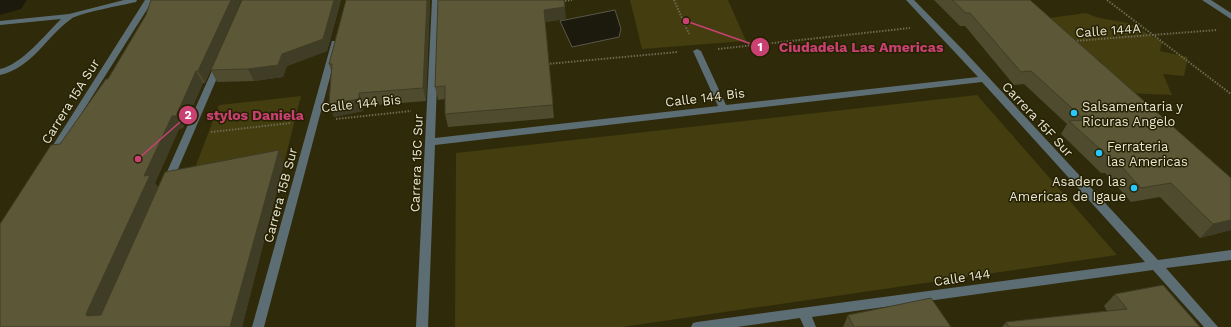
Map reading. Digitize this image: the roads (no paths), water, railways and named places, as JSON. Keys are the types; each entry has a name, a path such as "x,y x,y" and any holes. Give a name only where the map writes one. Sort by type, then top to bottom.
{"street":[{"path":"0,24 69,16 133,0"},
{"name":"Carrera 15A Sur","path":"47,162 149,0"},
{"name":"Carrera 15C Sur","path":"422,327 436,0"},
{"name":"Carrera 15F Sur","path":"910,0 962,54 983,79 1212,327"},
{"path":"1206,0 1231,17"},
{"path":"0,72 10,70 24,60 69,16"},
{"name":"Carrera 15B Sur","path":"258,327 338,30"},
{"path":"697,51 723,108"},
{"path":"164,191 223,56"},
{"name":"Calle 144 Bis","path":"430,142 983,79"},
{"name":"Calle 144","path":"697,327 1231,255"},
{"path":"804,312 810,327"}],"waterway":[{"path":"0,3 6,0"}],"place":[{"name":"Ciudadela Las Americas","path":"686,21"},
{"name":"Salsamentaria y Ricuras Angelo","path":"1074,113"},
{"name":"Ferrateria las Americas","path":"1099,153"},
{"name":"stylos Daniela","path":"138,159"},
{"name":"Asadero las Americas de Igaue","path":"1134,188"}]}
